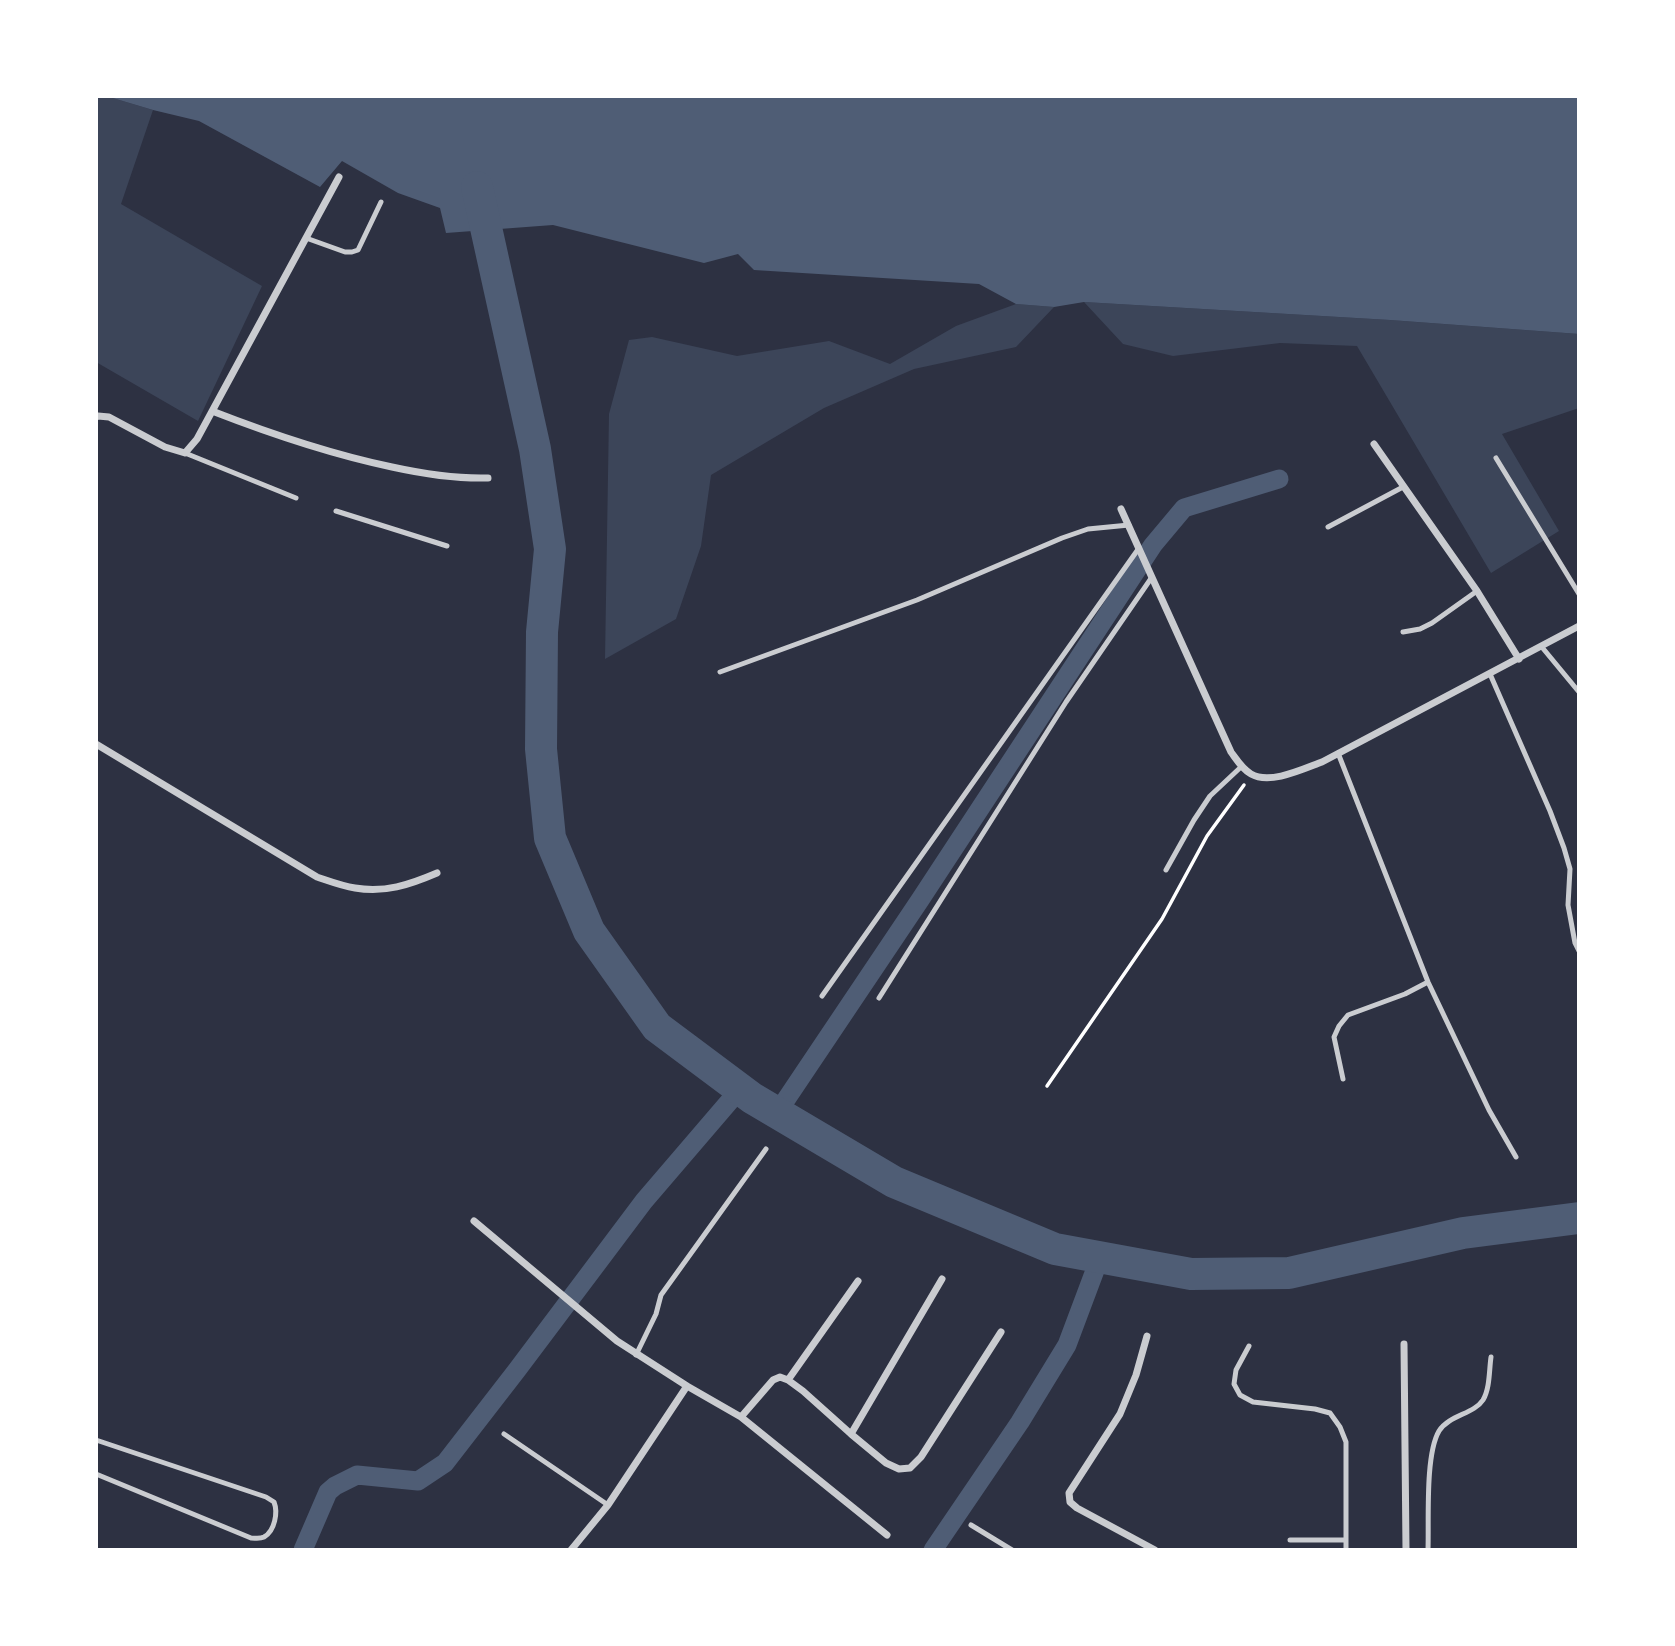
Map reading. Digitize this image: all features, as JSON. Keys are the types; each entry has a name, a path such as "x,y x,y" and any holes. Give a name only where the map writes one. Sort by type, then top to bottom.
{"street":[{"path":"96,417 109,417 165,447 186,453 197,439 339,177"},
{"path":"212,411 291,441 374,463 434,476 488,478"},
{"path":"1374,444 1477,591 1518,659"},
{"path":"1121,509 1231,752 1252,775 1266,778 1294,772 1339,753 1575,628"},
{"path":"96,744 317,877 354,888 383,889 412,884 437,873"},
{"path":"474,1221 617,1341 740,1417 887,1535"},
{"path":"851,1434 942,1279"},
{"path":"788,1380 858,1281"},
{"path":"740,1417 774,1380 780,1377 788,1380 887,1463 899,1469 910,1468 921,1457 1001,1332"},
{"path":"1147,1336 1136,1375 1120,1414 1069,1493 1070,1502 1077,1508 1155,1550"},
{"path":"1404,1344 1406,1550"},
{"path":"571,1550 608,1505 687,1386"}],"lane":[{"path":"306,238 345,252 358,250 381,202"},
{"path":"186,453 296,498"},
{"path":"1496,458 1579,594"},
{"path":"1328,527 1403,487"},
{"path":"336,511 447,546"},
{"path":"720,672 917,600 1088,528 1129,525"},
{"path":"822,996 1139,548"},
{"path":"879,998 1066,702 1152,577"},
{"path":"1403,632 1420,629 1432,623 1477,591"},
{"path":"1575,628 1579,638"},
{"path":"1541,646 1579,692"},
{"path":"1490,674 1564,848 1570,869 1568,905 1579,951"},
{"path":"1339,753 1428,982 1489,1110 1516,1157"},
{"path":"1166,870 1210,796 1241,766"},
{"path":"1343,1079 1334,1037 1348,1015 1405,995 1428,982"},
{"path":"636,1355 656,1314 661,1295 765,1149"},
{"path":"1249,1346 1236,1370 1234,1384 1240,1395 1253,1402 1330,1413 1340,1427 1346,1442 1346,1550"},
{"path":"1428,1550 1430,1458 1439,1430 1483,1399 1491,1357"},
{"path":"504,1434 608,1505"},
{"path":"96,1440 265,1497 274,1502 277,1510 269,1533 262,1538 251,1538 96,1474"},
{"path":"971,1524 1012,1550"},
{"path":"1290,1540 1346,1540"}],"path":[{"path":"1047,1086 1161,919 1208,836 1252,775"}],"shaded area":[{"path":"96,96 106,96 153,110 121,204 262,286 198,421 96,362"},
{"path":"106,96 1579,96 1579,334 1084,302 1054,307 1016,304 979,284 754,270 738,254 704,263 553,225 446,233 440,208 398,193 342,161 320,187 199,121"},
{"path":"1084,302 1579,334 1579,408 1502,434 1559,531 1491,573 1357,346 1280,343 1173,356 1123,344"},
{"path":"1016,304 1054,307 1016,347 914,369 824,408 711,475 701,546 676,619 605,659 609,414 629,340 652,337 737,356 829,341 890,364 956,326"}],"waterway":[{"path":"477,187 535,449 550,549 542,632 541,749 550,838 589,931 657,1027 752,1098 894,1182 1055,1249 1191,1274 1289,1273 1463,1233 1579,1218"},
{"path":"777,1113 1153,545 1184,508 1279,479"},
{"path":"303,1550 328,1492 335,1486 357,1475 418,1481 445,1463 644,1201 740,1089"},
{"path":"933,1550 1020,1422 1067,1345 1100,1257"}]}
